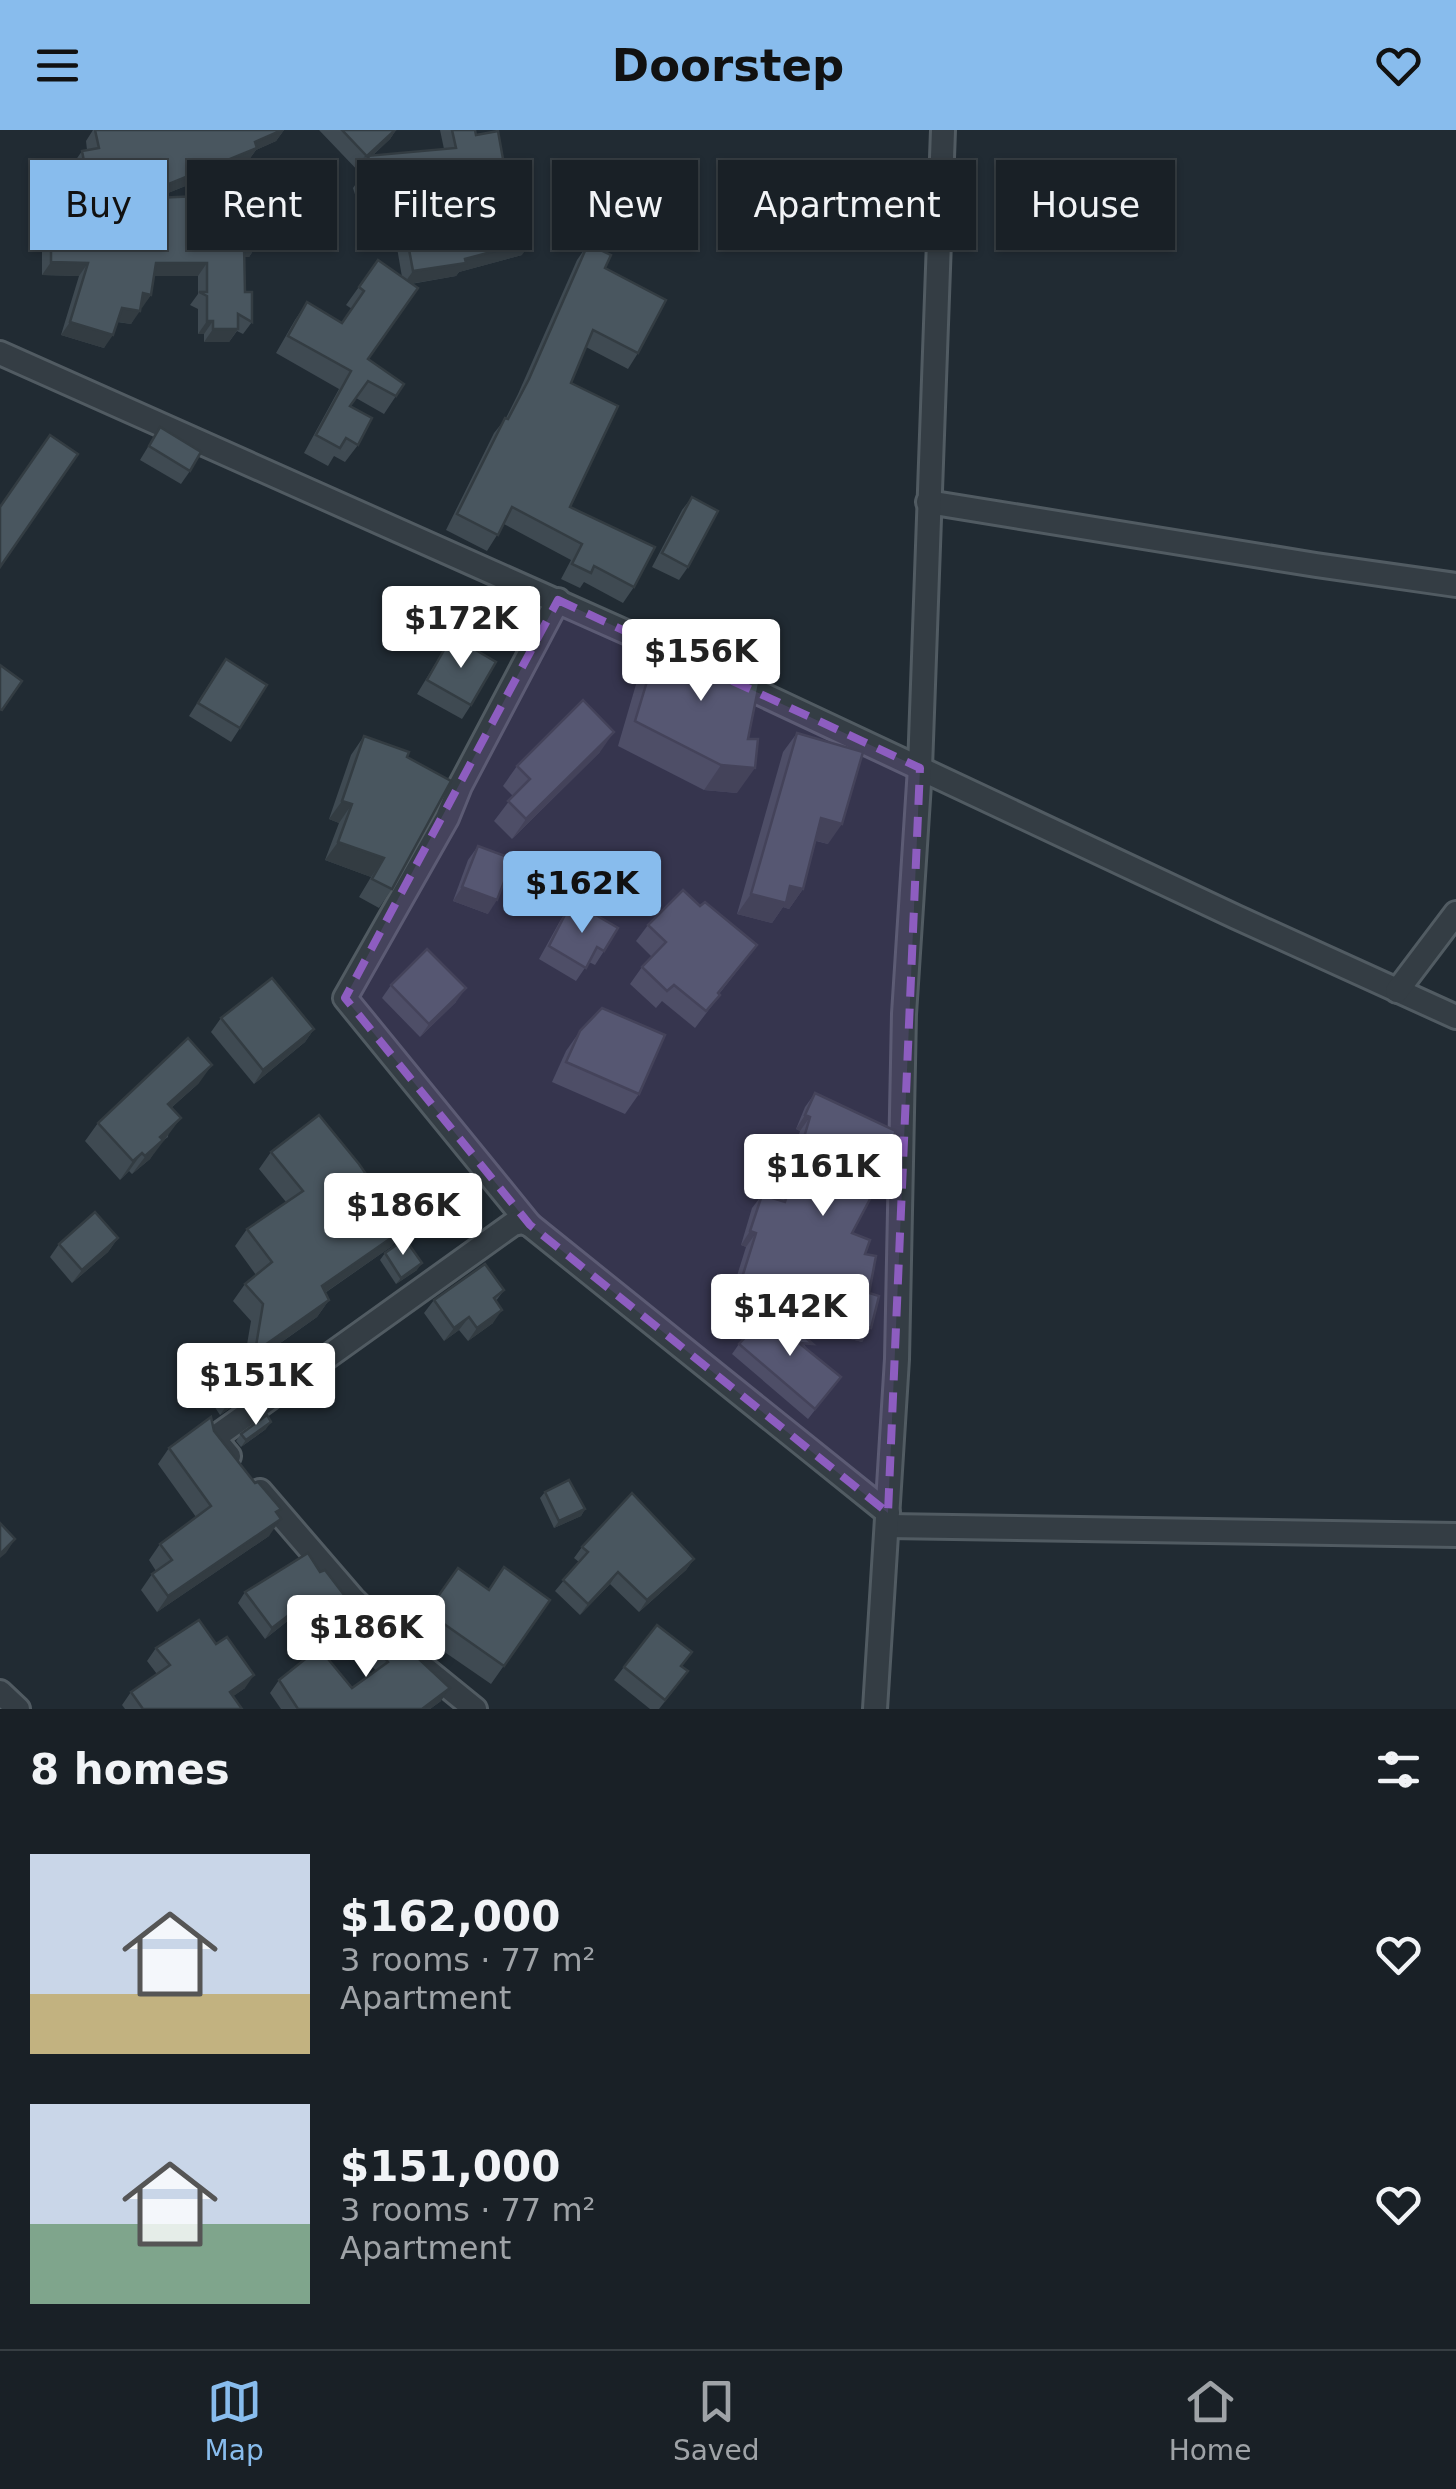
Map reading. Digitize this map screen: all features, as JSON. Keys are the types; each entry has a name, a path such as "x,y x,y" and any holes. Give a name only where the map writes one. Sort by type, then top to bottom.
{"street":[{"path":"874,1709 897,1359 904,1014 920,768 943,130"},
{"path":"0,353 558,600 1456,1018"},
{"path":"928,502 1456,585"},
{"path":"558,600 447,818 345,998 530,1225 888,1520 1456,1536"},
{"path":"1397,991 1456,913"},
{"path":"475,1709 353,1599 214,1438 513,1224 530,1225"},
{"path":"0,1692 18,1709"}],"highlighted area":[{"path":"558,600 920,768 888,1513 530,1225 345,998"}],"building":[{"path":"95,130 282,130 255,142 257,148 228,160 187,160 187,177 167,185 167,160 84,160 82,151 99,148"},
{"path":"342,130 395,130 367,156 456,148 452,130 475,130 476,135 498,131 503,160 370,160"},
{"path":"167,197 187,197 187,250 244,250 245,292 252,292 252,322 238,314 238,329 213,329 213,321 207,321 207,296 199,292 207,292 207,263 156,263 151,295 143,293 140,311 122,308 113,335 70,322 88,263 51,262 51,250 167,250"},
{"path":"409,250 498,250 465,259 466,263 413,271"},
{"path":"585,250 611,255 605,268 666,300 638,353 593,330 571,383 618,406 570,507 655,547 634,587 594,566 591,573 572,564 582,544 512,507 498,535 457,514 529,379"},
{"path":"378,260 418,288 368,359 404,384 396,396 368,381 350,406 372,418 358,445 346,438 340,448 316,435 351,371 288,336 307,302 342,323 364,291 359,287"},
{"path":"160,427 201,452 190,471 149,446"},
{"path":"50,435 78,454 0,567 0,507"},
{"path":"692,497 718,511 688,567 662,553"},
{"path":"662,632 760,679 748,739 758,739 755,768 721,765 635,721"},
{"path":"452,636 496,662 471,705 427,680"},
{"path":"226,659 267,685 240,728 198,703"},
{"path":"0,665 22,681 2,710 0,709"},
{"path":"583,700 614,732 526,819 508,801 530,779 517,766"},
{"path":"797,733 863,752 842,824 821,818 803,889 790,886 786,903 751,894"},
{"path":"364,736 409,752 407,757 451,781 392,889 372,879 384,858 338,842 352,804 342,801"},
{"path":"478,846 513,859 497,900 462,887"},
{"path":"683,890 700,906 705,902 757,945 706,1011 674,985 667,991 642,967 666,942 648,925"},
{"path":"569,907 579,912 582,907 618,928 604,951 597,947 586,968 549,946"},
{"path":"427,949 466,988 429,1024 391,985"},
{"path":"272,978 314,1029 263,1070 221,1018"},
{"path":"602,1008 665,1035 639,1094 566,1062 580,1031"},
{"path":"188,1038 212,1065 168,1104 181,1118 160,1137 163,1140 133,1161 98,1123"},
{"path":"815,1093 896,1131 881,1162 888,1165 852,1233 870,1240 865,1254 876,1256 869,1293 879,1296 871,1328 777,1303 782,1297 740,1284 756,1233 750,1231 762,1195 785,1202 810,1117 805,1115"},
{"path":"319,1115 404,1229 322,1286 329,1300 255,1352 263,1304 245,1284 272,1262 247,1229 303,1191 271,1152"},
{"path":"95,1212 118,1238 82,1270 59,1244"},
{"path":"405,1239 422,1263 401,1278 385,1253"},
{"path":"485,1264 504,1290 494,1298 502,1310 477,1328 469,1317 454,1328 434,1300"},
{"path":"772,1309 813,1344 799,1343 841,1377 815,1409 739,1344"},
{"path":"245,1362 260,1381 227,1405 214,1384"},
{"path":"267,1415 271,1422 246,1440 241,1434"},
{"path":"211,1417 214,1431 281,1509 276,1512 281,1519 168,1596 152,1574 172,1560 160,1544 211,1506 169,1448"},
{"path":"569,1480 585,1509 559,1521 545,1492"},
{"path":"632,1493 694,1559 647,1600 618,1572 588,1604 563,1580 588,1552 582,1547"},
{"path":"0,1523 15,1539 0,1554"},
{"path":"308,1553 320,1572 325,1570 351,1604 313,1630 298,1608 272,1628 245,1592"},
{"path":"504,1567 550,1600 504,1666 427,1612 458,1568 489,1590"},
{"path":"373,1616 450,1688 422,1709 298,1709 279,1680 319,1648 352,1688 388,1662 360,1627"},
{"path":"199,1620 216,1644 227,1637 254,1675 230,1692 242,1709 143,1709 131,1692 170,1665 156,1648"},
{"path":"657,1625 692,1652 681,1666 688,1671 665,1700 624,1667"}]}
